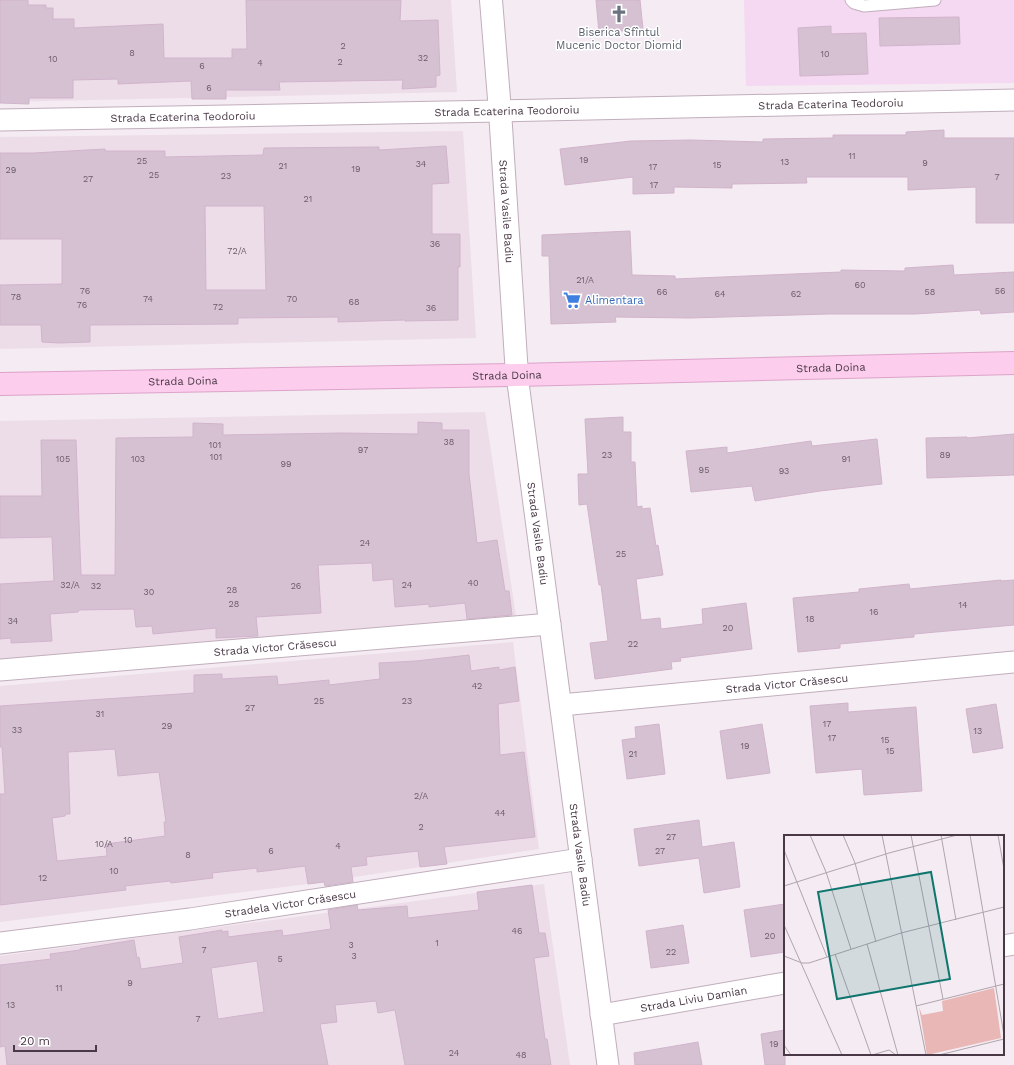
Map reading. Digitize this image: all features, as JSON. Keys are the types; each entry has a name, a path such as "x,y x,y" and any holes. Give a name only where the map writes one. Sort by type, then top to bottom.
{"main road":[{"name":"Strada Doina","path":"0,384 517,375 1014,363"}],"street":[{"name":"Strada Vasile Badiu","path":"491,0 500,111 517,375 608,1065"},
{"name":"Strada Ecaterina Teodoroiu","path":"0,120 1014,100"},
{"name":"Strada Victor Crăsescu","path":"0,670 550,624"},
{"name":"Strada Victor Crăsescu","path":"561,705 1014,662"},
{"name":"Stradela Victor Crăsescu","path":"0,943 190,919 581,859"},
{"path":"1004,946 1014,944"},
{"name":"Strada Liviu Damian","path":"601,1014 784,983"}],"lane":[{"path":"851,0 854,3 864,6 935,0"}],"shaded area":[{"path":"0,0 451,0 457,92 0,102"},
{"path":"744,0 1014,0 1014,83 746,86"},
{"path":"463,131 476,338 0,349 0,137"},
{"path":"485,412 516,616 0,661 0,421"},
{"path":"513,642 539,849 308,884 0,922 0,686"},
{"path":"544,884 570,1065 0,1065 0,956"}],"building":[{"path":"0,0 28,0 28,5 46,5 46,8 53,8 53,19 74,19 74,28 163,24 164,58 232,58 232,49 247,49 246,0 401,0 400,21 438,20 440,75 436,76 436,87 402,89 403,80 279,82 280,90 226,90 226,99 192,99 191,81 118,84 118,79 73,80 73,98 29,98 29,104 0,103"},
{"name":"Biserica Sfîntul Mucenic Doctor Diomid","path":"596,0 640,0 643,29 599,33"},
{"path":"959,17 960,44 880,46 879,18"},
{"path":"831,26 831,34 866,33 868,74 800,76 798,28"},
{"path":"944,130 944,138 1014,138 1014,223 976,223 976,187 908,190 908,177 806,177 807,183 732,184 732,188 674,187 674,193 633,194 633,177 565,185 560,149 631,141 691,140 763,142 763,139 833,138 833,135 906,135 906,132"},
{"path":"446,146 449,183 432,184 432,234 460,234 460,267 458,267 458,320 338,322 338,317 238,318 238,324 90,325 90,342 59,343 42,342 41,325 0,325 0,285 62,284 62,239 0,239 0,153 34,153 105,149 105,151 165,151 165,157 263,155 264,148 379,147 379,150","holes":["205,206 264,206 266,290 206,290"]},
{"path":"630,231 632,275 675,276 675,279 841,272 841,270 905,271 905,268 953,265 954,275 1014,272 1014,312 981,314 980,310 915,314 829,314 690,318 615,317 616,322 551,324 549,256 542,256 542,235"},
{"path":"623,417 623,432 631,432 631,462 635,462 637,507 642,506 642,509 650,508 656,546 658,545 663,575 636,579 641,620 660,618 661,629 703,624 702,609 746,603 752,649 680,658 681,661 671,662 672,669 595,679 590,643 608,641 601,585 599,585 587,504 579,505 578,474 588,474 585,419"},
{"path":"418,422 442,423 442,430 469,430 469,474 477,543 497,540 505,591 509,591 512,615 467,619 465,603 429,607 429,604 395,607 393,579 373,581 372,563 318,565 321,613 256,617 258,636 216,638 216,628 153,634 152,626 136,627 134,609 79,610 78,612 50,614 52,641 11,643 11,638 0,639 0,584 54,581 52,537 0,538 0,496 42,496 41,440 76,440 81,575 115,575 116,438 193,437 193,423 223,424 223,435 341,433 418,434"},
{"path":"1014,434 1014,475 927,478 926,438 967,438"},
{"path":"877,439 882,484 820,491 755,501 752,486 691,492 686,451 727,447 727,453 811,441 812,446"},
{"path":"1014,580 1014,625 914,634 914,637 840,644 840,648 798,652 793,598 859,592 859,589 909,584 910,589"},
{"path":"469,655 471,671 499,667 499,670 515,667 519,701 498,704 500,755 524,752 535,837 444,847 447,864 420,867 418,851 366,857 367,865 351,867 353,882 325,886 324,882 308,884 305,866 257,872 257,868 212,873 213,878 125,886 126,890 0,905 0,794 5,794 2,747 0,747 0,706 194,693 194,675 222,674 222,679 277,676 278,685 329,680 329,685 380,679 379,663 416,661","holes":["115,749 118,776 159,772 166,822 164,822 165,836 106,844 107,856 57,861 52,818 70,814 68,752"]},
{"path":"848,703 848,712 916,707 922,791 864,795 862,769 816,773 810,706"},
{"path":"996,704 1003,748 973,753 966,709"},
{"path":"659,724 665,774 627,779 622,740 636,738 635,727"},
{"path":"762,724 770,773 727,779 720,731"},
{"path":"699,820 702,847 734,842 740,887 704,893 699,858 639,866 634,829"},
{"path":"532,885 539,933 545,933 549,956 534,958 545,1039 547,1039 551,1065 405,1065 395,1010 378,1013 376,1001 335,1005 337,1022 320,1024 328,1065 7,1065 5,1046 0,1047 0,965 51,959 50,954 134,940 137,958 139,957 141,969 183,963 179,937 222,930 222,932 228,931 228,937 282,930 283,936 331,929 328,910 357,905 358,910 407,906 408,918 479,910 477,892","holes":["257,961 264,1012 218,1019 211,968"]},
{"path":"784,904 784,952 751,957 744,910"},
{"path":"683,925 689,963 651,968 646,931"},
{"path":"784,1030 785,1065 765,1065 761,1034"},
{"path":"698,1042 702,1065 635,1065 634,1053"}],"place":[{"name":"Biserica Sfîntul Mucenic Doctor Diomid","path":"619,14"},
{"name":"Alimentara","path":"572,300"}]}
